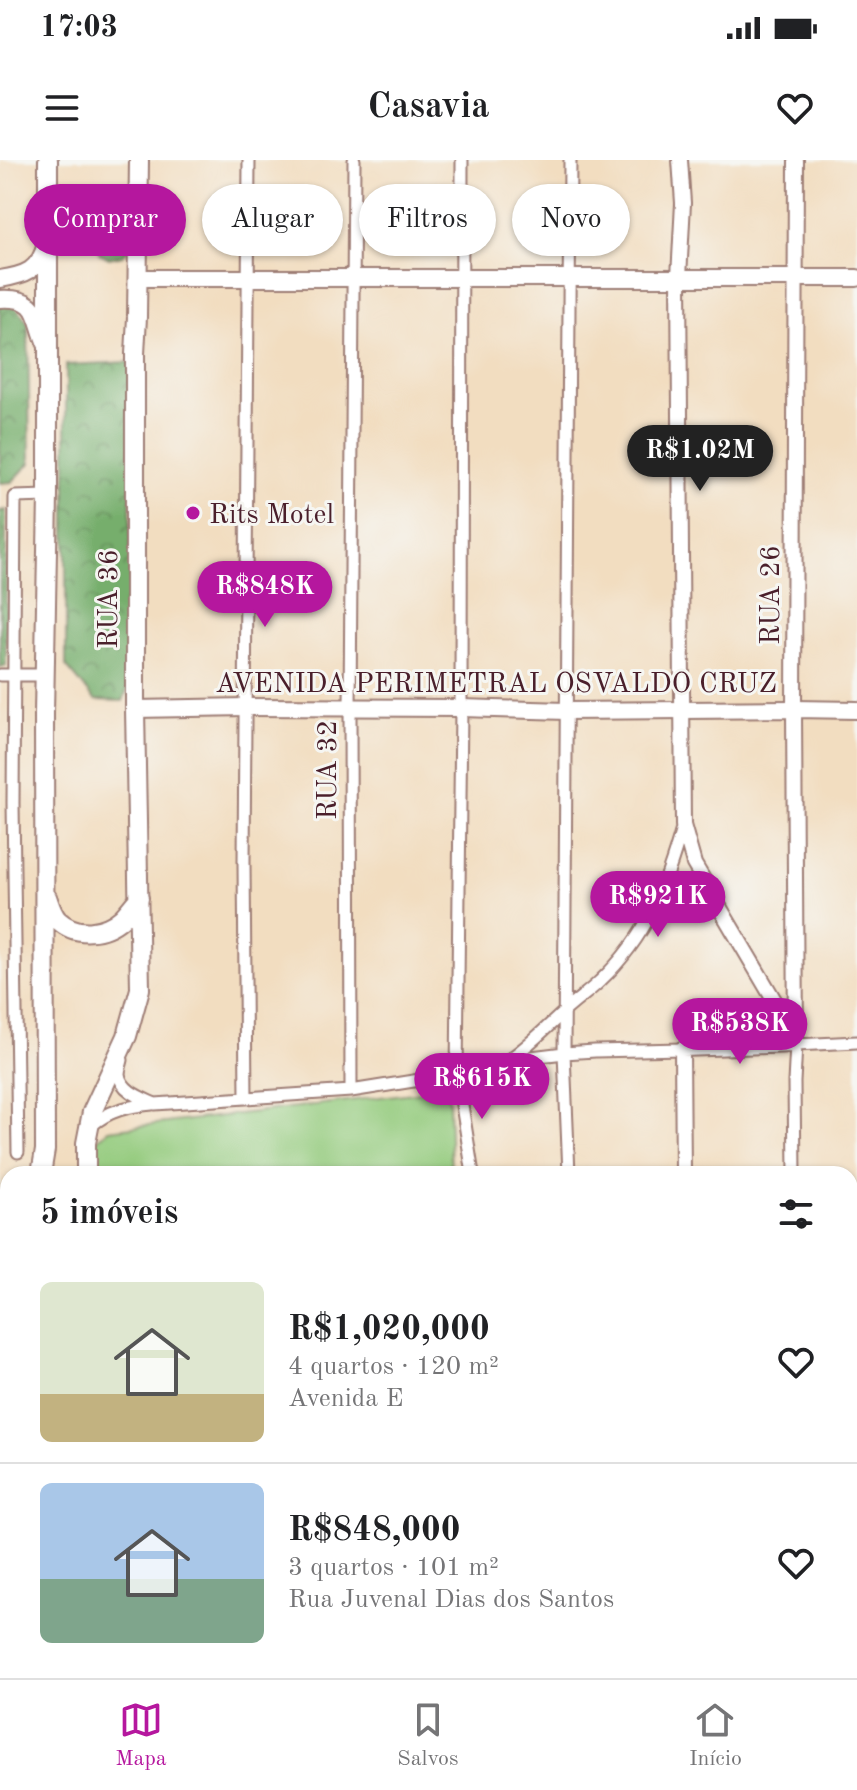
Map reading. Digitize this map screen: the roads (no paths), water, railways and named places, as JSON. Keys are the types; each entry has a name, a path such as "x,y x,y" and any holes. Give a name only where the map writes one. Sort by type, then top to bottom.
{"highway":[{"path":"48,160 48,184"},
{"name":"RUA 36","path":"86,1166 92,1112 127,1036 140,989 135,709 135,354 139,160"},
{"path":"48,256 44,675 45,1150 48,1166"},
{"path":"44,891 59,920 73,930 90,933 120,920 139,898"},
{"path":"42,1166 45,1150"}],"main road":[{"path":"0,279 21,276 34,268 43,256"},
{"path":"138,278 857,278"},
{"path":"0,299 15,299 31,305 47,347"},
{"name":"AVENIDA PERIMETRAL OSVALDO CRUZ","path":"135,709 857,710"}],"street":[{"path":"246,1098 244,863 249,160"},
{"name":"RUA 32","path":"351,1091 354,160"},
{"path":"462,160 457,1074 472,1166"},
{"path":"569,1166 564,1053 570,160"},
{"path":"680,160 683,203 679,277 683,825 694,864 796,1041"},
{"path":"682,179 687,160"},
{"name":"RUA 26","path":"795,1166 796,160"},
{"path":"18,1152 14,873 15,497 48,496"},
{"path":"0,675 44,675"},
{"path":"507,1060 600,981 641,932 658,902 683,825"},
{"path":"0,838 14,828"},
{"path":"0,865 14,873"},
{"path":"127,1036 119,1074 126,1088 155,1104"},
{"path":"88,1129 115,1110 133,1106 351,1091 457,1074 507,1060 564,1053 796,1041 857,1042"},
{"path":"682,1049 683,1166"}],"place":[{"name":"Rits Motel","path":"193,513"}]}
